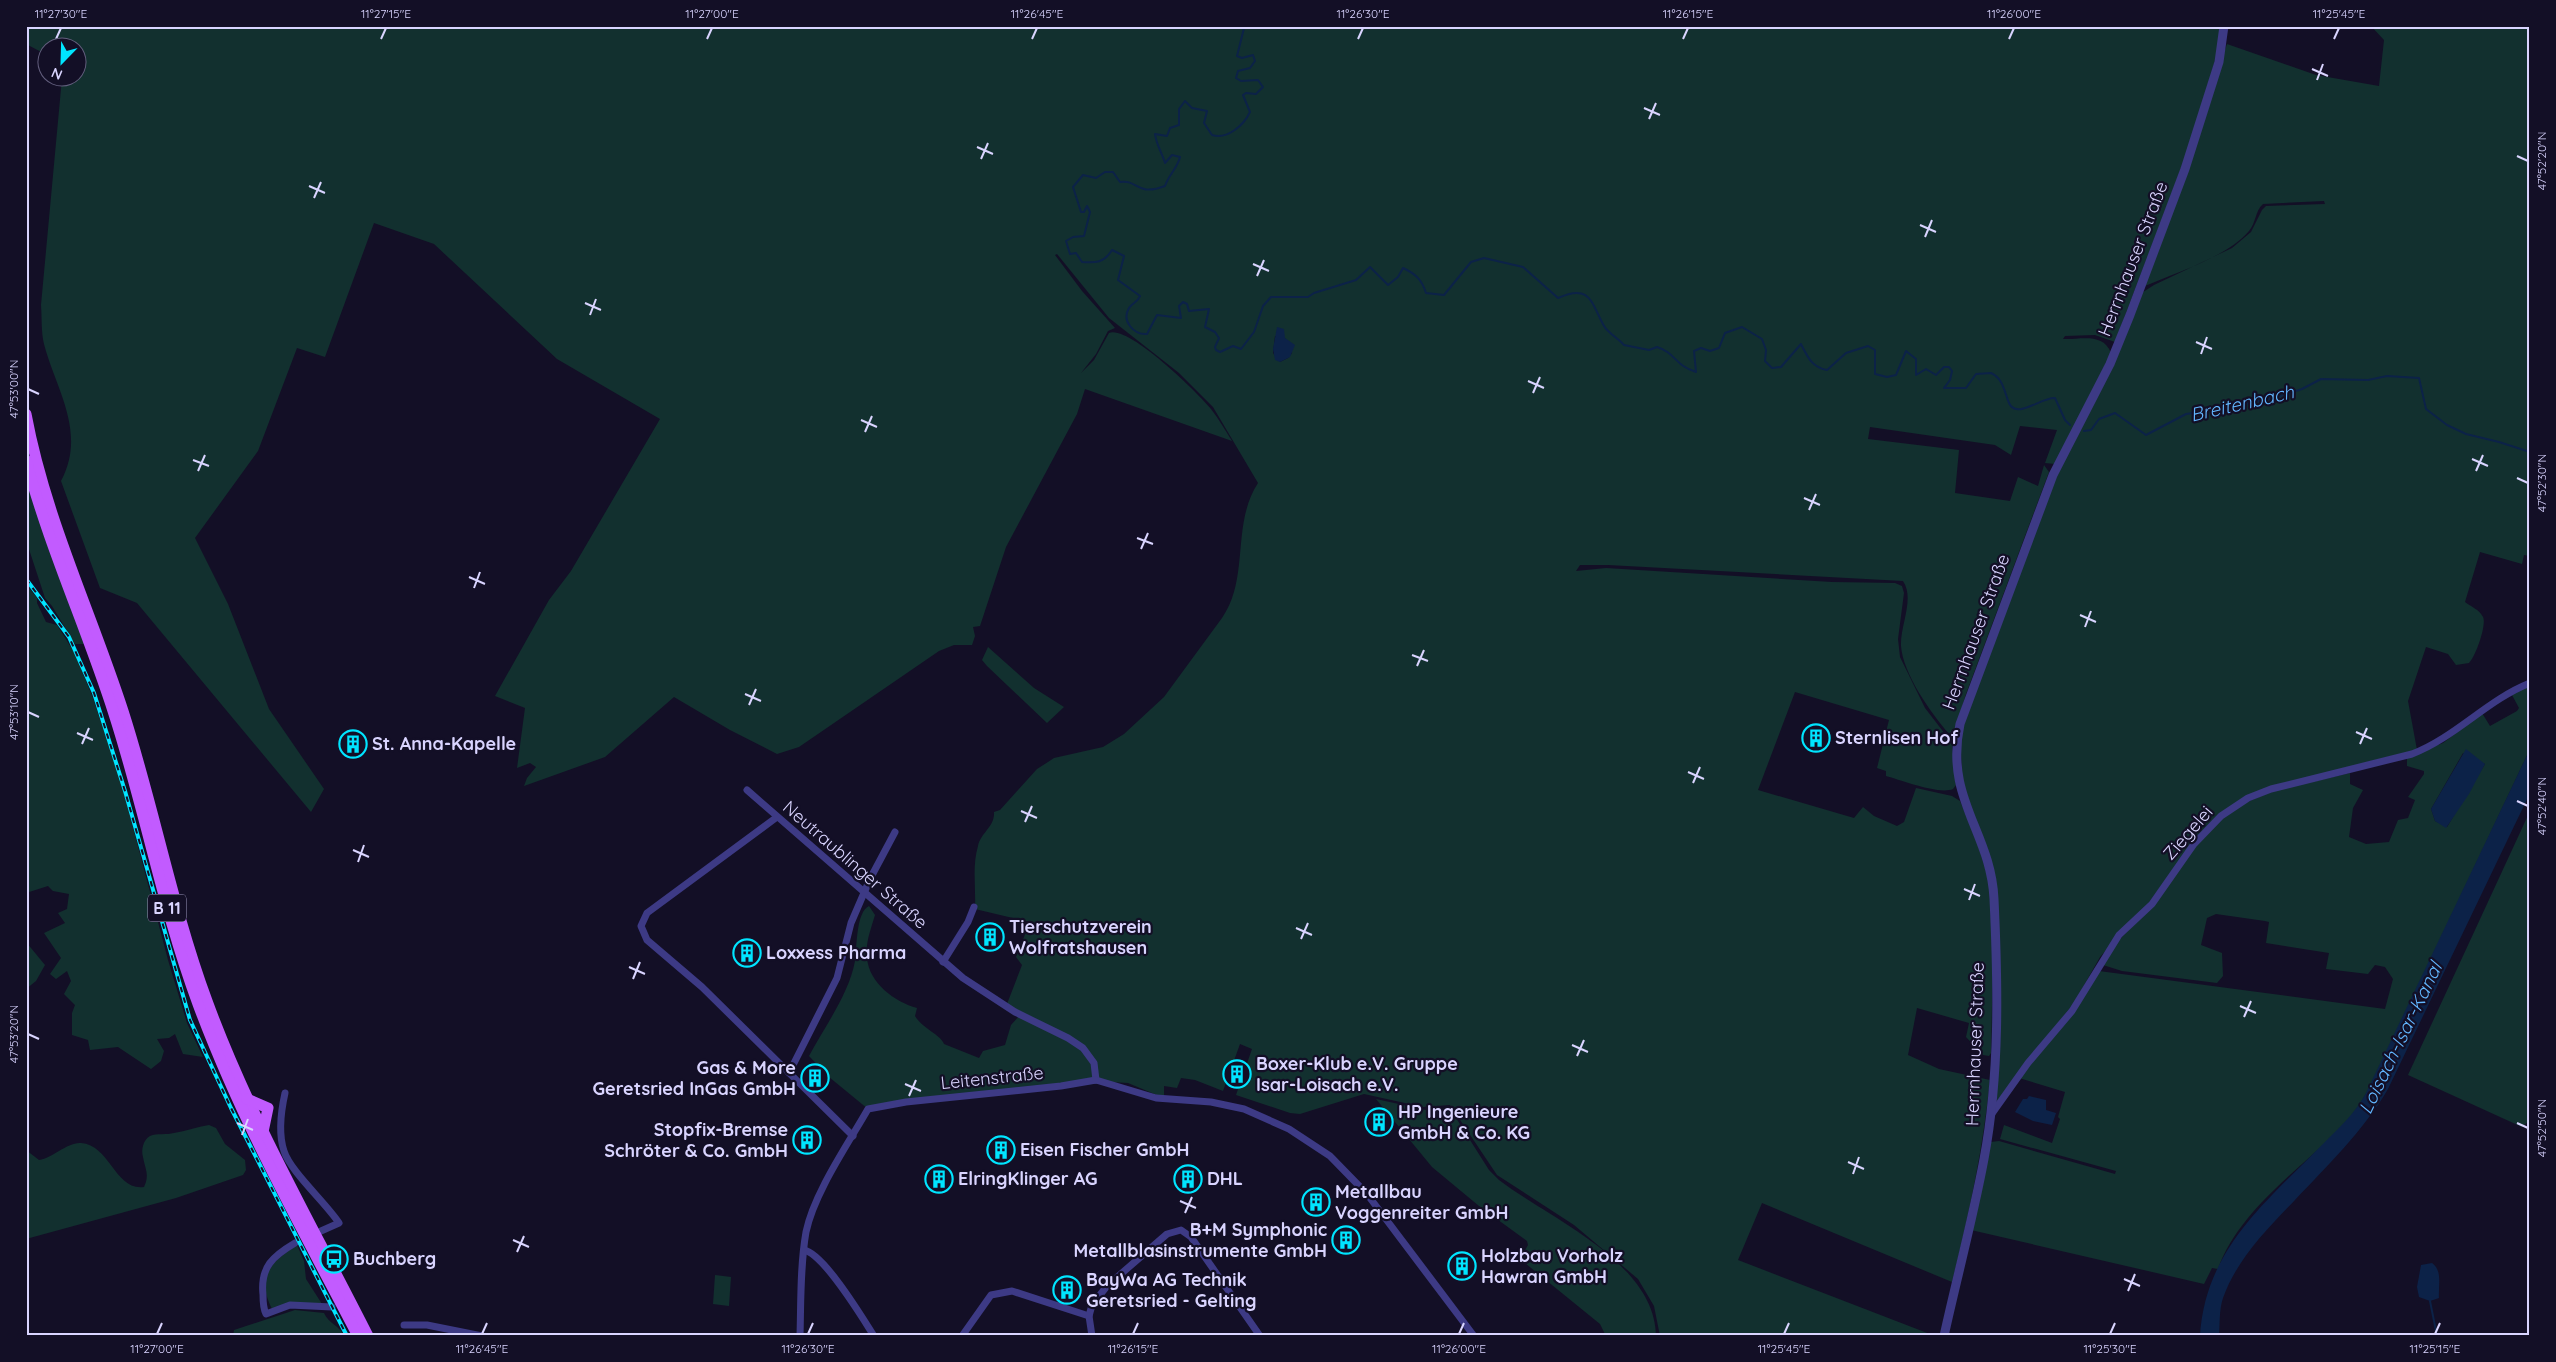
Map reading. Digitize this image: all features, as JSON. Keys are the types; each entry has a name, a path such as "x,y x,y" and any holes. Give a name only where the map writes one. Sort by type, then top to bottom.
{"main road":[{"name":"B 11","path":"26,414 42,481 60,538 124,714 186,940 226,1052 263,1132 368,1336"},
{"name":"B 11","path":"26,460 52,545 115,716 178,944 197,1002 217,1054 253,1134 358,1336"},
{"path":"247,1099 268,1108 265,1115 263,1132"},
{"path":"336,1294 336,1302 332,1307 338,1308 348,1317"}],"street":[{"name":"Herrnhauser Straße","path":"1944,1336 1984,1159 1990,1115 1996,999 1994,892 1988,865 1965,807 1957,778 1955,750 1960,724 1977,672 2052,475 2110,364 2185,169 2219,62 2224,26"},
{"name":"Ziegelei","path":"1990,1115 2028,1063 2072,1011 2119,935 2152,904 2190,848 2221,816 2248,798 2272,789 2412,754 2434,746 2497,701 2530,683"},
{"name":"Neutraublinger Straße","path":"747,790 943,962"},
{"path":"777,817 647,913 641,926 647,940 702,987 853,1136"},
{"path":"789,1073 837,978 851,923 864,892 895,832"},
{"path":"974,907 968,922 943,962 963,978 1015,1012 1083,1048 1094,1063 1096,1080"},
{"name":"Leitenstraße","path":"800,1336 806,1231 818,1197 868,1109 906,1102 1061,1086 1096,1080 1156,1098 1211,1102 1244,1109 1276,1122 1324,1151 1367,1194 1474,1336"},
{"path":"284,1093 281,1127 284,1152 294,1168 328,1205 340,1222 321,1231"},
{"path":"268,1108 282,1106"},
{"path":"1092,1336 1089,1316 1092,1305 1108,1286 1167,1234 1181,1230 1192,1236 1260,1336"},
{"path":"295,1243 270,1260 264,1271 262,1284 266,1314 290,1305 332,1307"},
{"path":"804,1250 811,1251 840,1285 874,1336"},
{"path":"962,1336 991,1296 1012,1292 1089,1316"},
{"path":"404,1326 427,1325 482,1336"}],"green space":[{"path":"26,26 2221,26 2220,44 2188,150 2115,342 2095,335 2065,336 2063,339 2090,338 2097,340 2103,342 2111,353 2055,464 2045,463 2057,430 2020,426 2011,455 1995,445 1870,427 1868,439 1959,450 1955,493 2010,501 2018,477 2038,486 2044,465 2049,472 1966,694 1954,734 1949,734 1926,704 1912,681 1903,657 1901,638 1908,596 1903,581 1608,565 1580,565 1576,571 1606,568 1832,582 1895,583 1902,586 1904,593 1898,639 1900,657 1925,708 1952,743 1956,785 1953,789 1939,790 1886,776 1886,771 1877,768 1889,720 1795,692 1758,790 1854,818 1863,807 1874,816 1897,826 1904,822 1916,788 1952,796 1960,801 1978,845 1989,881 1993,958 1991,1053 1989,1056 1983,1055 1966,1037 1969,1023 1917,1008 1908,1055 1939,1069 1990,1080 1970,1207 1952,1282 1762,1203 1738,1260 1935,1336 1660,1336 1654,1306 1638,1279 1574,1225 1497,1175 1450,1105 1423,1107 1364,1094 1300,1114 1290,1113 1236,1095 1252,1049 1240,1044 1223,1091 1195,1080 1181,1078 1177,1088 1164,1086 1164,1098 1128,1083 1111,1082 868,1109 829,1077 809,1056 848,986 855,961 859,922 869,906 875,915 868,941 867,958 869,967 878,983 892,996 917,1008 915,1016 918,1020 944,1044 979,1058 983,1051 1005,1045 1011,1025 1019,1016 1007,1004 1022,965 1016,957 1030,922 975,909 976,854 982,837 992,822 994,812 1000,810 1037,769 1054,758 1103,747 1124,734 1164,697 1222,618 1236,586 1245,516 1250,499 1258,483 1213,407 1179,373 1109,318 1057,254 1055,255 1082,291 1115,328 1108,331 1096,354 1081,373 1094,360 1109,333 1119,333 1147,349 1192,389 1211,409 1232,441 1085,389 1077,414 1006,547 980,626 973,627 975,636 972,645 954,645 939,651 799,747 777,754 730,730 674,697 605,757 524,786 527,778 536,767 530,763 517,768 525,708 495,696 549,600 571,571 660,419 557,359 434,244 374,223 325,357 297,348 258,451 195,538 228,604 269,709 324,789 311,812 137,603 100,588 61,481 68,463 71,445 70,428 67,411 44,344 41,305 61,88 88,88 88,38 38,38 38,50 26,44","holes":["1275,336 1285,338 1292,353 1288,358 1280,362 1273,353"]},
{"path":"2371,26 2530,26 2530,556 2524,555 2522,564 2480,552 2465,602 2477,610 2483,617 2480,641 2469,663 2456,665 2448,654 2426,647 2408,701 2417,750 2272,786 2216,817 2197,836 2148,904 2100,957 2074,1003 1996,1102 1997,910 1963,793 1960,735 2052,483 2140,294 2195,265 2145,286 2227,44 2316,75 2379,86 2384,40","holes":["2324,201 2325,204 2266,206 2251,232 2232,248 2215,256 2228,249 2249,231 2258,210 2263,204"]},
{"path":"26,472 87,644 75,644 45,598 26,540"},
{"path":"26,584 37,598 37,603 46,622 57,625 74,652 93,698 121,782 168,960 187,1023 203,1057 183,1054 175,1034 169,1038 157,1039 164,1051 161,1061 151,1069 118,1047 90,1050 88,1040 72,1035 72,1013 75,1005 64,994 71,981 67,971 56,979 50,974 61,958 44,933 65,923 58,913 67,909 69,894 53,891 48,886 26,893"},
{"path":"988,647 1034,688 1064,707 1047,723 982,660"},
{"path":"2530,685 2530,749 2373,1082 2348,1120 2257,1207 2228,1247 2218,1269 2212,1268 2204,1284 1971,1230 1991,1142 1999,1141 2115,1174 2116,1171 2000,1139 2004,1125 2052,1143 2060,1119 2058,1117 2065,1092 2019,1078 2099,971 2385,1009 2393,979 2385,967 2375,965 2368,974 2326,969 2329,953 2266,943 2269,922 2265,921 2216,914 2207,918 2201,945 2222,953 2223,976 2217,983 2122,971 2103,965 2119,940 2145,914 2187,856 2223,817 2245,803 2273,791 2350,773 2350,784 2363,790 2353,808 2349,837 2366,844 2389,842 2398,820 2408,818 2415,800 2408,797 2424,774 2424,771 2407,766 2407,757 2443,743 2482,713 2490,726 2517,711 2519,708 2512,695","holes":["2463,753 2485,764 2447,827 2435,821 2431,809"]},
{"path":"2530,811 2530,1120 2522,1127 2408,1075"},
{"path":"26,942 45,965 36,981 26,989"},
{"path":"1376,1099 1426,1110 1451,1110 1489,1170 1499,1180 1571,1227 1619,1264 1638,1286 1651,1310 1656,1336 1606,1336 1600,1324 1520,1259 1528,1245 1527,1241 1479,1206 1432,1167"},
{"path":"209,1125 216,1128 225,1144 245,1160 246,1170 243,1175 176,1198 26,1239 26,1150 39,1160 76,1143 91,1146 99,1151 126,1182 134,1186 144,1187 147,1175 142,1151 144,1143 150,1136 171,1134"},
{"path":"297,1245 304,1261 306,1279 322,1304 272,1309 267,1298 265,1279 279,1258"},
{"path":"715,1275 731,1277 729,1306 713,1304"},
{"path":"295,1310 324,1313 344,1336 233,1336 234,1330"}],"water":[{"path":"1277,327 1284,329 1285,338 1295,345 1290,357 1280,362 1275,360 1273,349"},
{"path":"2466,749 2485,764 2469,794 2446,828 2435,821 2431,809"},
{"name":"Loisach-Isar-Kanal","path":"2530,749 2530,793 2388,1089 2368,1119 2332,1161 2264,1233 2236,1270 2223,1298 2220,1312 2219,1336 2200,1336 2204,1305 2213,1277 2226,1252 2261,1207 2346,1121 2365,1095"},
{"path":"2029,1096 2046,1100 2046,1110 2056,1113 2052,1125 2033,1121 2015,1112 2023,1099 2027,1099"},
{"path":"2432,1263 2439,1274 2439,1298 2430,1301 2419,1297 2417,1287 2421,1265"}],"waterway":[{"name":"Breitenbach","path":"1242,26 1244,28 1237,56 1242,58 1253,55 1255,61 1250,68 1238,71 1236,78 1241,81 1258,80 1263,87 1256,94 1246,93 1243,95 1250,112 1244,122 1229,133 1218,136 1212,135 1204,123 1207,111 1192,108 1185,101 1179,109 1179,125 1170,128 1167,136 1155,134 1165,163 1172,155 1180,157 1165,186 1148,190 1143,189 1131,183 1120,182 1113,172 1105,172 1096,178 1083,175 1073,187 1081,212 1084,212 1087,206 1090,212 1084,236 1073,237 1066,241 1070,254 1076,253 1082,262 1103,260 1112,250 1124,256 1118,280 1140,296 1127,313 1128,322 1133,330 1147,334 1157,315 1181,318 1179,306 1183,302 1187,304 1189,311 1209,309 1205,327 1215,332 1219,338 1215,347 1216,350 1220,352 1233,346 1241,349 1254,332 1263,306 1271,297 1308,297 1314,293 1356,280 1370,267 1388,285 1398,277 1403,268 1418,278 1423,284 1426,293 1444,295 1471,262 1484,258 1523,267 1558,298 1569,294 1584,294 1592,303 1606,329 1624,345 1649,350 1657,347 1668,352 1683,366 1696,372 1694,351 1701,348 1710,351 1719,348 1725,333 1742,327 1762,339 1766,350 1765,361 1772,368 1781,367 1801,344 1811,361 1818,367 1827,370 1846,353 1868,346 1875,350 1875,374 1887,377 1896,375 1906,351 1916,359 1916,375 1926,369 1936,375 1944,367 1949,367 1952,371 1950,380 1944,388 1966,388 1976,374 1991,373 2001,382 2009,403 2013,408 2023,409 2055,398 2065,420 2070,425"},
{"name":"Breitenbach","path":"2084,431 2091,430 2099,419 2115,413 2146,435 2186,414 2227,408 2277,397 2302,389 2321,379 2368,380 2387,376 2419,378 2426,409 2447,425 2466,434 2530,452"},
{"path":"2430,1301 2437,1336"}],"railway":[{"path":"26,579 69,637 94,693 125,791 190,1020 231,1108 347,1336"}],"place":[{"name":"Sternlisen Hof","path":"1816,738"},
{"name":"St. Anna-Kapelle","path":"353,744"},
{"name":"Tierschutzverein Wolfratshausen","path":"990,937"},
{"name":"Loxxess Pharma","path":"747,953"},
{"name":"Boxer-Klub e.V. Gruppe Isar-Loisach e.V.","path":"1237,1074"},
{"name":"Gas & More Geretsried InGas GmbH","path":"815,1078"},
{"name":"HP Ingenieure GmbH & Co. KG","path":"1379,1122"},
{"name":"Stopfix-Bremse Schröter & Co. GmbH","path":"807,1140"},
{"name":"Eisen Fischer GmbH","path":"1001,1150"},
{"name":"ElringKlinger AG","path":"939,1179"},
{"name":"DHL","path":"1188,1179"},
{"name":"Metallbau Voggenreiter GmbH","path":"1316,1202"},
{"name":"B+M Symphonic Metallblasinstrumente GmbH","path":"1346,1240"},
{"name":"Buchberg","path":"334,1259"},
{"name":"Holzbau Vorholz Hawran GmbH","path":"1462,1266"},
{"name":"BayWa AG Technik Geretsried - Gelting","path":"1067,1290"}]}
